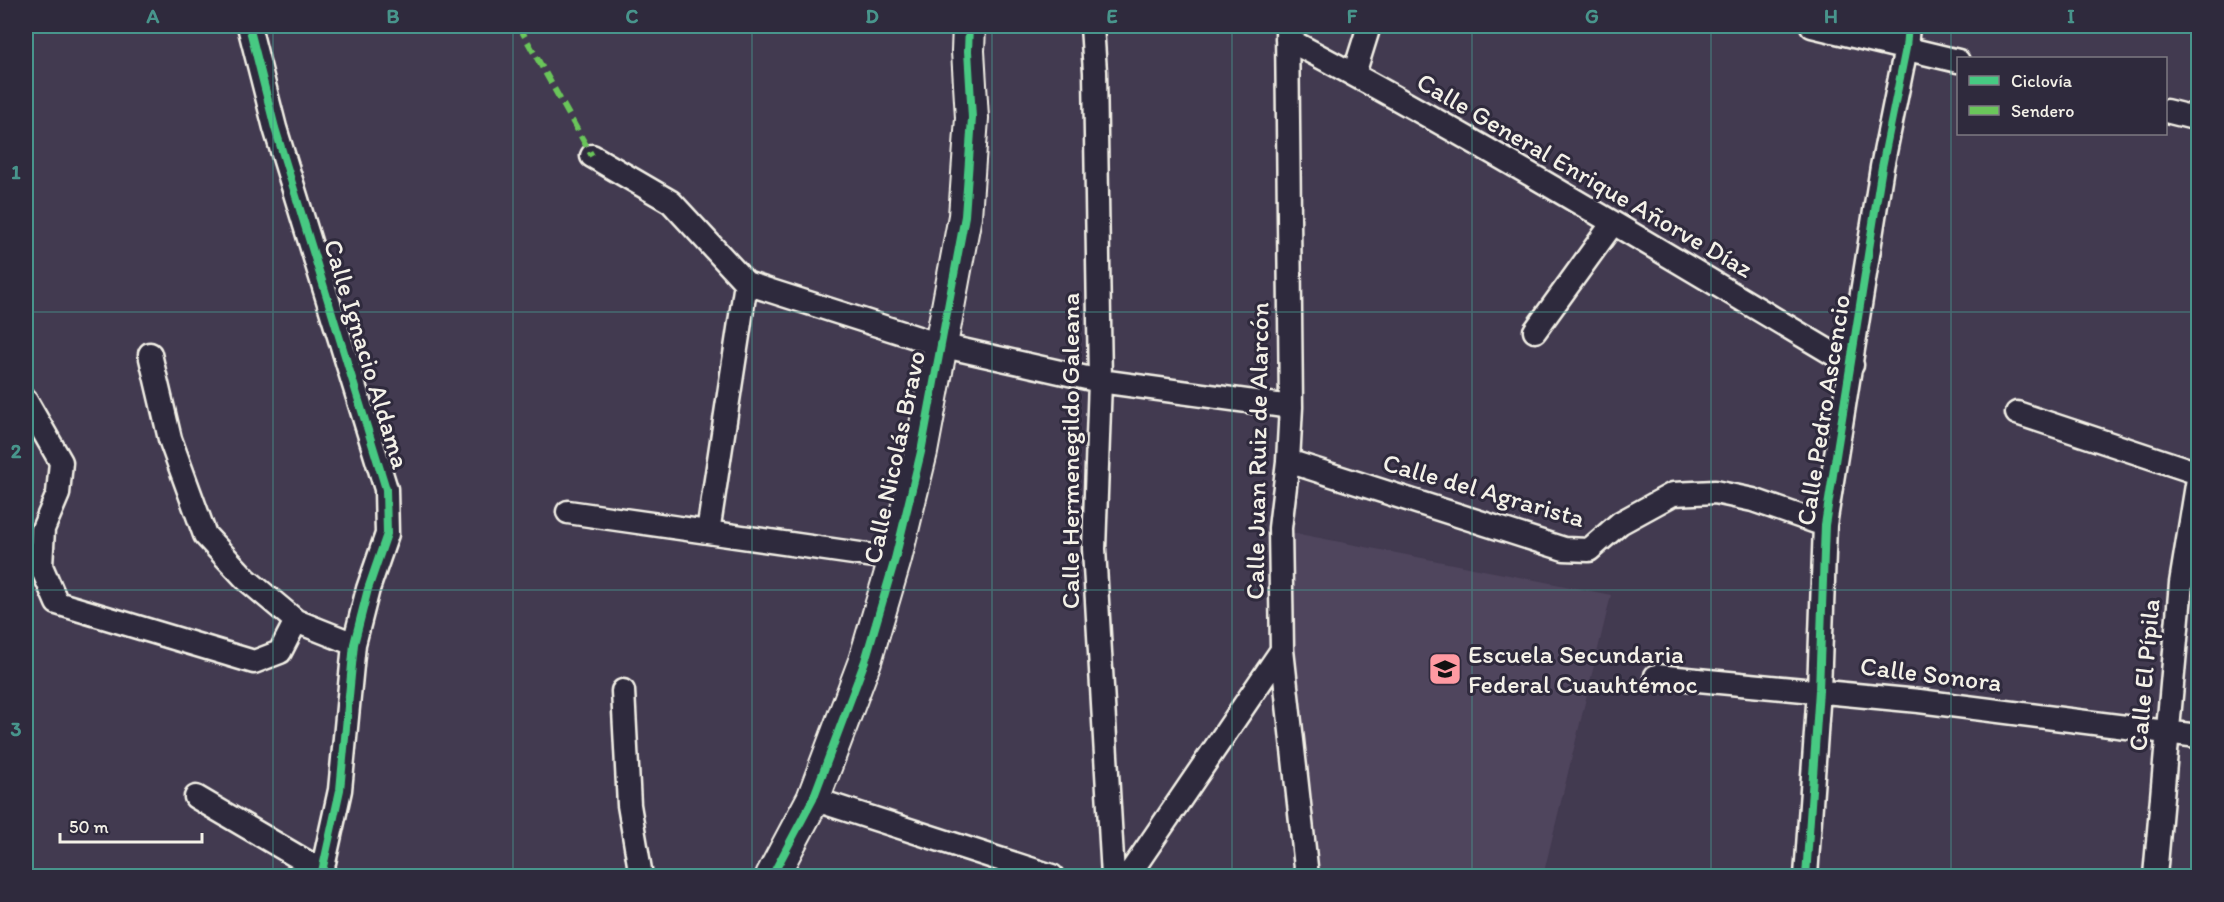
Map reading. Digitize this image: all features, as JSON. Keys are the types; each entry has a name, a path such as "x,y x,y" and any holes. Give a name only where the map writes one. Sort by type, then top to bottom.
{"street":[{"name":"Calle Ignacio Aldama","path":"249,26 275,128 386,489 387,534 368,589 354,644 340,790 322,874"},
{"name":"Calle Nicolás Bravo","path":"772,876 813,799 865,661 895,560 921,452 965,216 972,118 968,51 969,26"},
{"name":"Calle Hermenegildo Galeana","path":"1092,26 1095,72 1100,381 1094,549 1113,876"},
{"path":"1354,74 1369,26"},
{"path":"1812,26 1907,37 1957,60"},
{"name":"Calle General Enrique Añorve Díaz","path":"1287,32 1354,74 1613,223 1852,365"},
{"name":"Calle Juan Ruiz de Alarcón","path":"1287,32 1291,407 1288,461 1280,528 1282,650 1307,876"},
{"name":"Calle Pedro Ascencio","path":"1806,876 1819,690 1825,525 1882,167 1907,37"},
{"path":"2167,111 2199,119"},
{"path":"592,156 671,202 746,283 940,345 1100,381 1291,407"},
{"path":"1535,331 1613,223"},
{"path":"708,532 746,283"},
{"path":"150,354 170,439 205,535 246,579 296,621 354,644"},
{"path":"26,401 61,462 58,494 43,529 41,566 57,603 254,662 280,652 296,621"},
{"path":"2017,412 2199,473"},
{"name":"Calle del Agrarista","path":"1288,461 1564,549 1589,550 1620,523 1673,494 1715,492 1754,500 1825,525"},
{"name":"Calle El Pípila","path":"2155,876 2181,583 2199,479"},
{"path":"568,512 895,560"},
{"path":"2181,583 2199,566"},
{"path":"1128,876 1282,650"},
{"name":"Calle Sonora","path":"1656,676 1919,701 2199,736"},
{"path":"623,691 629,805 641,876"},
{"path":"196,797 322,874"},
{"path":"813,799 1052,876"}],"shaded area":[{"name":"Escuela Secundaria Federal Cuauhtémoc","path":"1289,532 1611,595 1543,876 1321,876 1300,743"}],"marked path":[{"path":"519,26 592,156"}],"cycle path":[{"path":"249,26 275,128 386,489 387,534 368,589 354,644 340,790 321,876"},
{"path":"772,876 813,799 865,661 895,559 921,452 965,216 972,118 968,51 969,26"},
{"path":"1806,876 1819,690 1825,525 1882,167 1906,48 1908,26"}],"place":[{"name":"Escuela Secundaria Federal Cuauhtémoc","path":"1445,669"}]}
